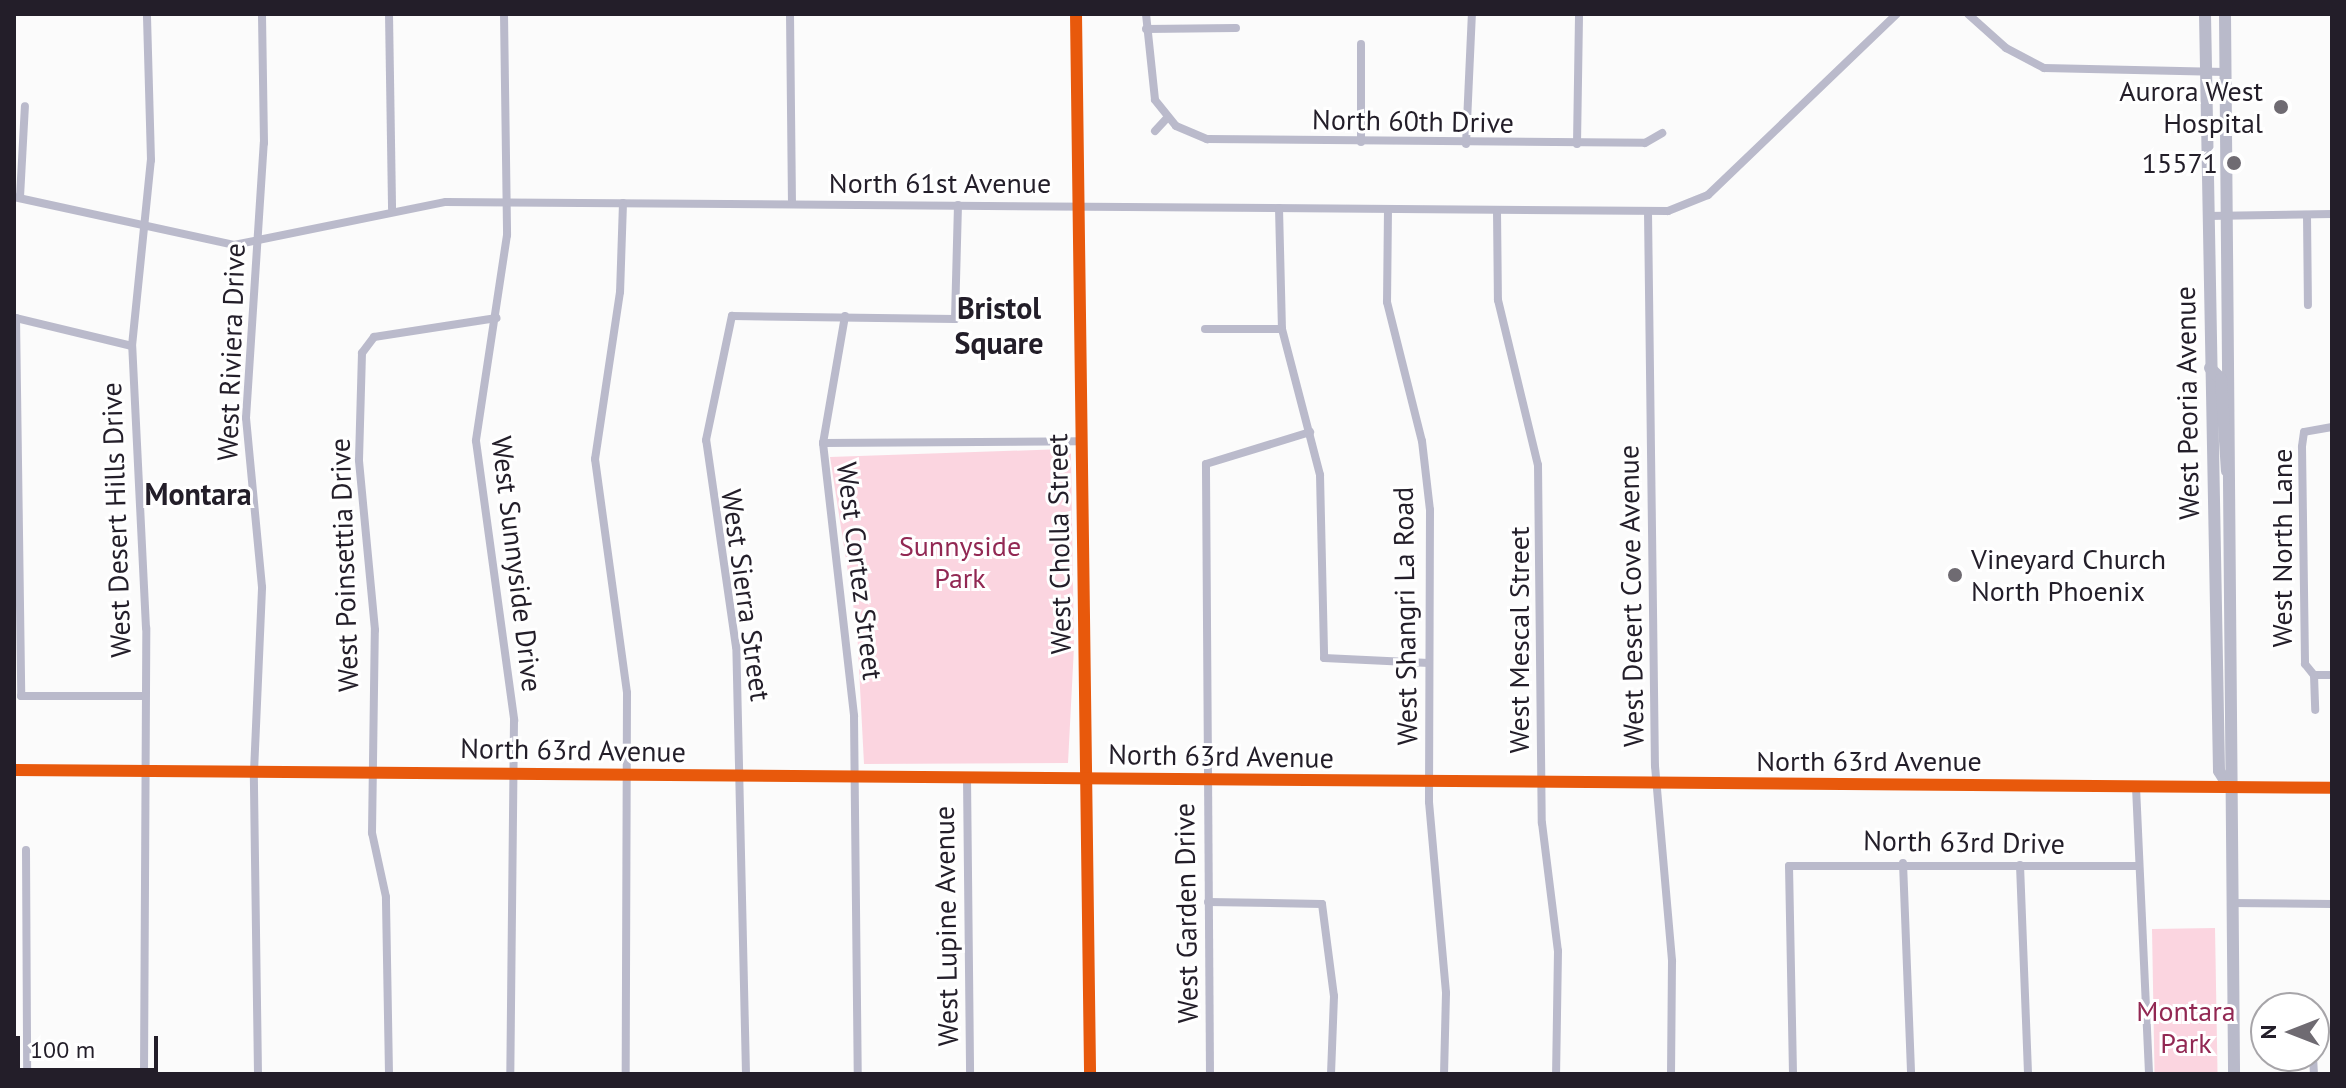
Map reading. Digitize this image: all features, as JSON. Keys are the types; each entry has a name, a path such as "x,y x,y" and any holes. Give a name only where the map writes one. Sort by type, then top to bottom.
{"main road":[{"name":"West Peoria Avenue","path":"2205,14 2219,771 2229,787"},
{"name":"West Peoria Avenue","path":"2225,14 2236,770 2229,787 2234,1074"},
{"path":"2210,368 2221,379 2222,456 2232,486"}],"street":[{"name":"West Desert Hills Drive","path":"144,1074 140,771 145,557 132,438 132,346 140,226 151,160 147,14"},
{"name":"West Riviera Drive","path":"258,1074 254,772 262,587 246,418 262,14"},
{"path":"389,14 392,209"},
{"name":"West Sunnyside Drive","path":"504,14 507,202 497,318 480,385 476,441 510,676 513,773 510,1074"},
{"path":"790,14 792,204"},
{"name":"West Cholla Street","path":"1076,14 1090,1074"},
{"path":"1146,14 1149,85 1167,118 1155,131"},
{"path":"1466,144 1472,14"},
{"path":"1577,144 1579,14"},
{"name":"North 61st Avenue","path":"17,197 210,244 255,243 392,209 507,202 1648,212 1680,209 1708,195 1897,14"},
{"path":"1968,14 2006,48 2044,68 2225,72"},
{"path":"1146,29 1236,28"},
{"path":"1361,44 1361,142"},
{"path":"17,197 25,106"},
{"name":"North 60th Drive","path":"1167,118 1187,133 1222,141 1645,143 1662,133"},
{"path":"623,203 620,292 595,459 621,630 628,775 626,1074"},
{"path":"845,316 955,319 958,205"},
{"path":"1279,208 1282,329 1310,432 1322,500 1324,658 1429,663"},
{"name":"West Shangri La Road","path":"1388,209 1387,302 1422,441 1430,510 1429,782 1446,993 1444,1074"},
{"name":"West Mescal Street","path":"1497,211 1498,300 1538,465 1542,783 1558,951 1556,1074"},
{"name":"West Desert Cove Avenue","path":"1648,212 1656,784 1672,961 1671,1074"},
{"path":"2207,216 2332,214"},
{"path":"2307,215 2308,305"},
{"name":"West Sierra Street","path":"746,1074 743,776 736,647 706,440 732,316 845,316"},
{"name":"West Cortez Street","path":"845,316 823,443 848,615 854,777 858,1074"},
{"path":"132,346 16,318 21,696 142,696"},
{"name":"West Poinsettia Drive","path":"389,1074 386,897 372,833 375,630 359,460 365,342 437,322 497,318"},
{"path":"1205,329 1282,329"},
{"name":"West North Lane","path":"2315,710 2314,675 2305,664 2304,432 2332,427"},
{"name":"West Garden Drive","path":"1210,1074 1206,464 1310,432"},
{"path":"823,443 1081,441"},
{"path":"2314,675 2332,675"},
{"name":"North 63rd Avenue","path":"14,770 2332,788"},
{"name":"West Lupine Avenue","path":"967,778 970,1074"},
{"path":"2136,787 2149,1074"},
{"path":"26,850 27,1074"},
{"path":"1903,863 1911,1074"},
{"name":"North 63rd Drive","path":"1793,1074 1789,866 1903,863 2139,866"},
{"path":"2020,865 2028,1074"},
{"path":"1208,902 1322,904 1334,996 1331,1074"},
{"path":"2231,903 2332,904"},
{"path":"14,958 26,958"}],"green space":[{"name":"Sunnyside Park","path":"1064,449 1071,454 1074,647 1068,763 864,764 857,630 830,457"},
{"name":"Montara Park","path":"2215,928 2218,1074 2155,1074 2152,929"}],"cycle path":[{"path":"1076,14 1090,1074"},
{"path":"14,770 2332,788"}],"place":[{"name":"Aurora West Hospital","path":"2281,107"},
{"name":"15571","path":"2234,163"},
{"name":"Vineyard Church North Phoenix","path":"1955,575"}],"district":[{"name":"Bristol Square","path":"999,325"},
{"name":"Montara","path":"198,494"}]}
